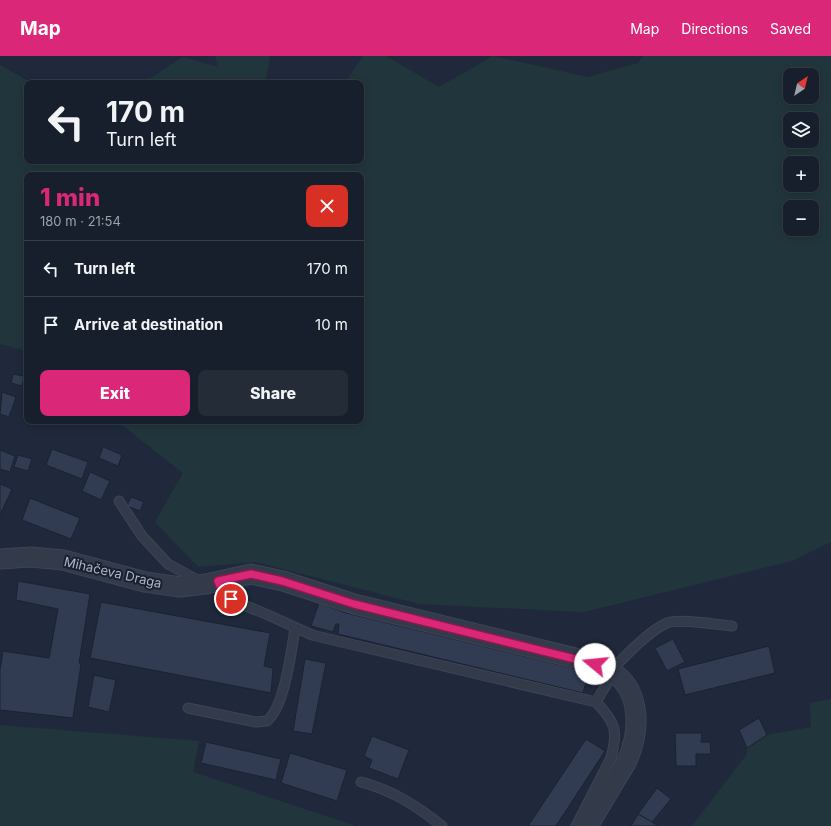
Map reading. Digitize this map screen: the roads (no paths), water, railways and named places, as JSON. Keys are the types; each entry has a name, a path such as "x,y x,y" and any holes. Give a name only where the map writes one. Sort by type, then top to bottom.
{"street":[{"name":"Mihačeva Draga","path":"0,558 31,557 63,560 145,582 180,587 212,583 251,574 282,581 354,604 575,658 612,672 628,689 633,699 636,712 636,731 627,761 588,826"}],"lane":[{"path":"119,501 142,536 168,564 212,583 236,602 266,614 295,629 312,635 356,646 596,702 610,717 615,736 613,748 607,765 576,826"},
{"path":"596,702 612,672 651,633 668,623 732,626"},
{"path":"188,708 256,722 267,721 276,710 281,697 295,629"},
{"path":"361,782 381,787 400,797 442,826"}]}
